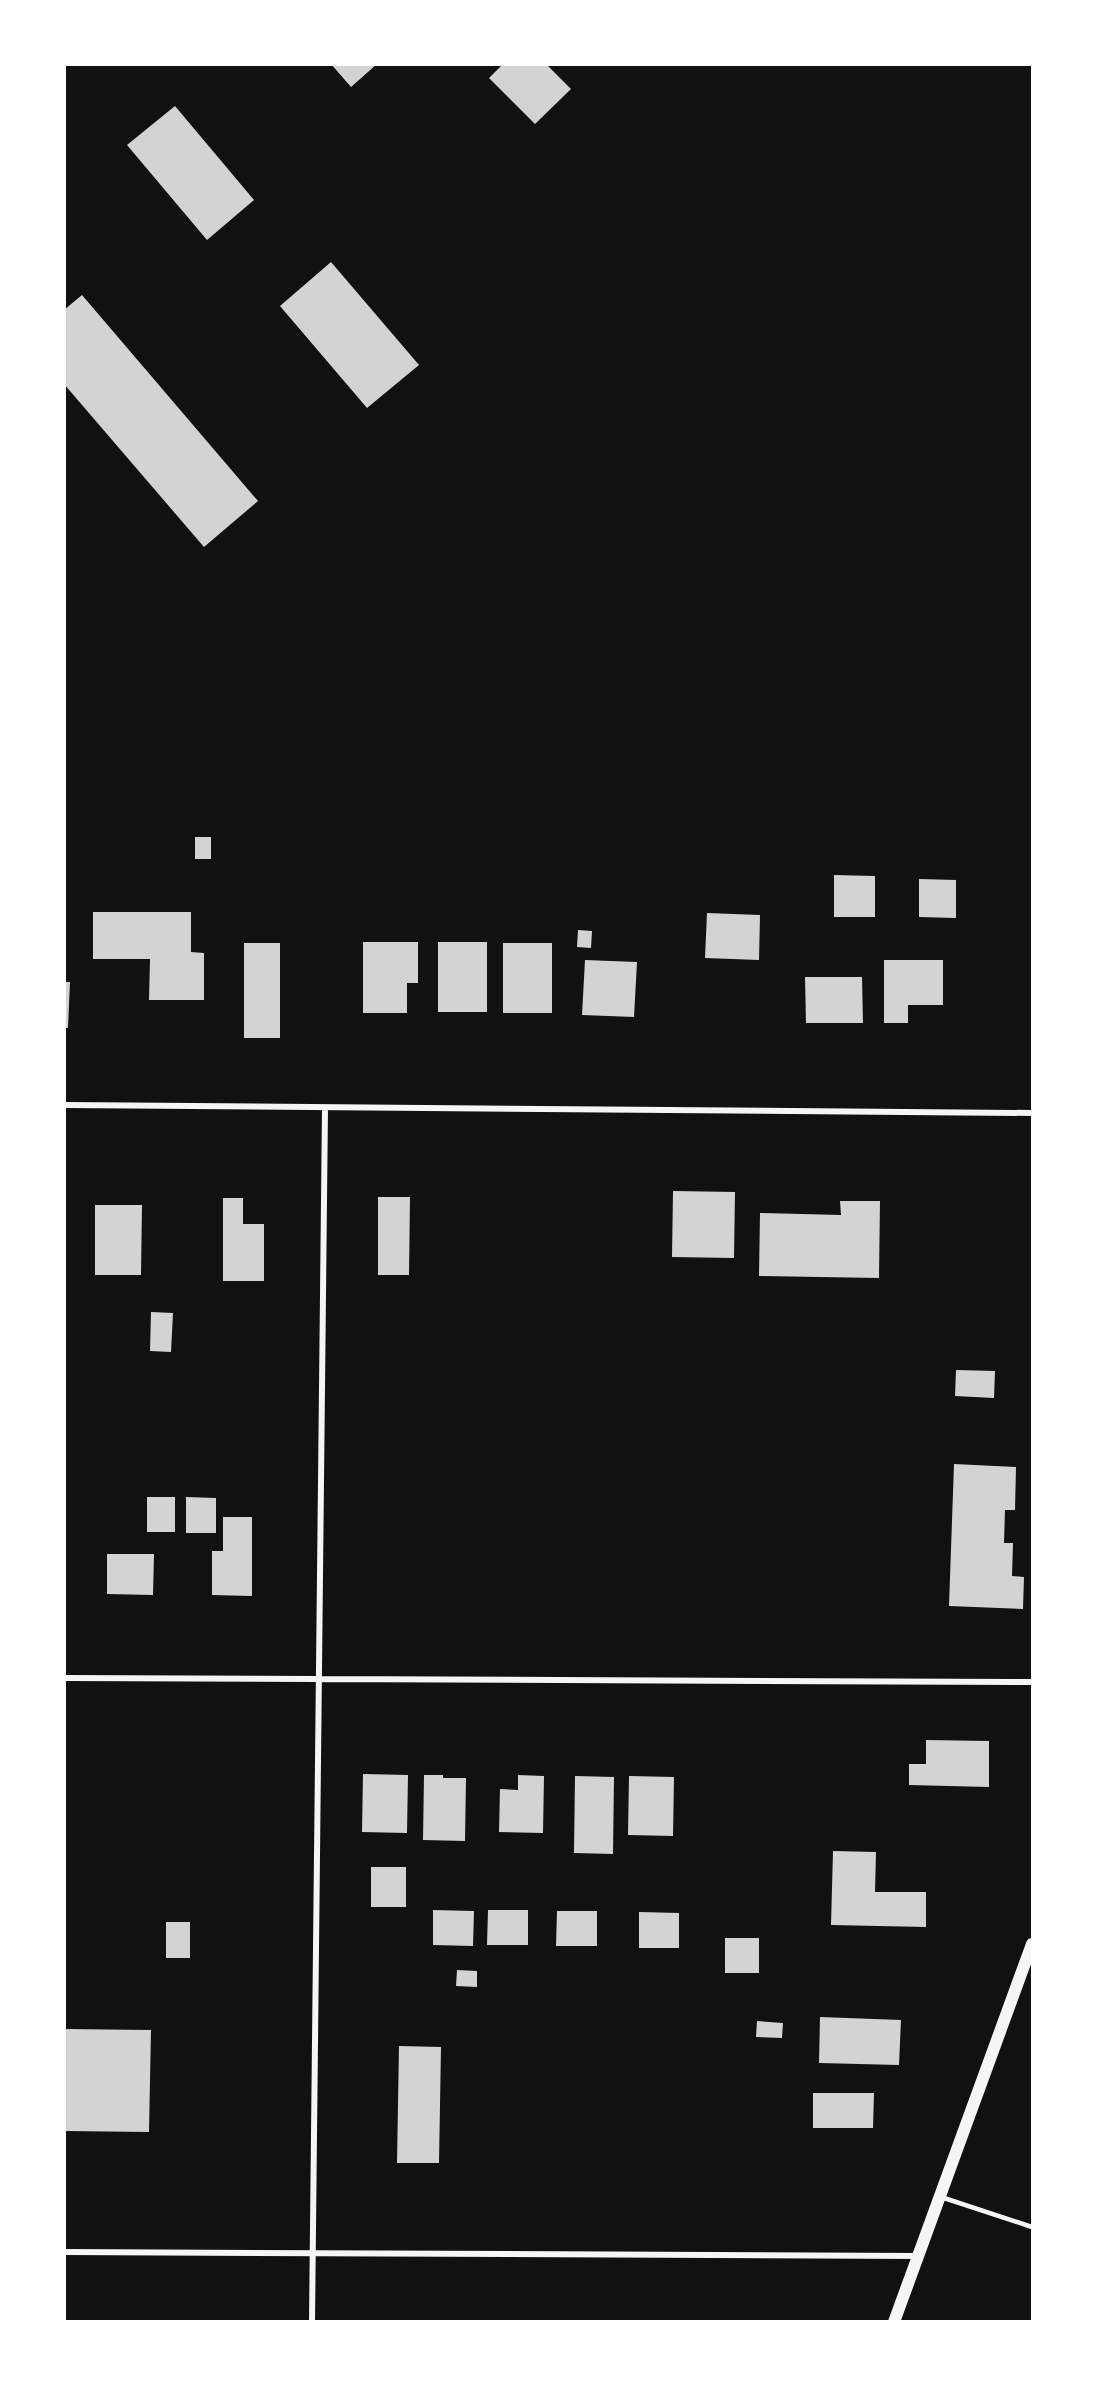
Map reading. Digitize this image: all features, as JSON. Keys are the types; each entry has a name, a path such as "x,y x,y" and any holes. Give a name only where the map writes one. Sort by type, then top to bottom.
{"main road":[{"path":"894,2322 1032,1944"}],"street":[{"path":"64,1106 1032,1113"},
{"path":"312,2322 325,1108"},
{"path":"64,1678 1032,1682"},
{"path":"64,2252 918,2256"}],"lane":[{"path":"940,2197 1032,2228"}],"building":[{"path":"331,64 377,64 351,87"},
{"path":"503,64 546,64 571,89 535,124 489,78"},
{"path":"175,106 254,200 207,240 127,145"},
{"path":"331,262 419,365 367,408 280,306"},
{"path":"82,295 258,501 204,547 64,384 64,310"},
{"path":"195,837 211,837 211,859 195,859"},
{"path":"834,875 875,876 875,917 834,917"},
{"path":"919,879 956,880 956,918 919,917"},
{"path":"93,912 191,912 191,952 204,953 204,1000 149,1000 150,959 93,959"},
{"path":"707,913 760,915 759,960 705,958"},
{"path":"578,930 592,931 591,948 577,947"},
{"path":"363,942 418,942 418,983 407,983 407,1013 363,1013"},
{"path":"438,942 487,942 487,1012 438,1012"},
{"path":"244,943 280,943 280,1038 244,1038"},
{"path":"503,943 552,943 552,1013 503,1013"},
{"path":"585,960 637,962 634,1017 582,1015"},
{"path":"884,960 943,960 943,1005 908,1005 908,1023 884,1023"},
{"path":"805,977 862,977 863,1023 806,1023"},
{"path":"64,982 70,982 68,1028 64,1028"},
{"path":"673,1191 735,1192 734,1258 672,1257"},
{"path":"378,1197 410,1197 409,1275 378,1275"},
{"path":"223,1198 243,1198 243,1224 264,1224 264,1281 223,1281"},
{"path":"840,1201 880,1201 879,1278 759,1276 760,1213 841,1215"},
{"path":"95,1205 142,1205 141,1275 95,1275"},
{"path":"151,1312 173,1313 171,1352 150,1351"},
{"path":"956,1370 995,1371 994,1398 955,1396"},
{"path":"954,1464 1016,1467 1015,1510 1005,1510 1004,1543 1013,1543 1012,1576 1024,1577 1023,1609 949,1606"},
{"path":"147,1497 175,1497 175,1532 147,1532"},
{"path":"186,1497 216,1498 216,1533 186,1533"},
{"path":"223,1517 252,1517 252,1596 212,1595 212,1551 223,1551"},
{"path":"107,1554 154,1554 153,1595 107,1594"},
{"path":"926,1740 989,1741 989,1787 909,1785 909,1764 926,1764"},
{"path":"363,1774 408,1775 407,1833 362,1832"},
{"path":"424,1775 466,1778 465,1841 423,1840"},
{"path":"518,1775 544,1776 543,1833 499,1832 500,1789 518,1790"},
{"path":"575,1776 614,1777 613,1854 574,1853"},
{"path":"629,1776 674,1777 673,1836 628,1835"},
{"path":"833,1851 876,1852 875,1892 926,1892 926,1927 831,1925"},
{"path":"371,1867 406,1867 406,1907 371,1907"},
{"path":"433,1910 474,1911 473,1946 433,1945"},
{"path":"488,1910 528,1910 528,1945 487,1945"},
{"path":"557,1911 597,1911 597,1946 556,1946"},
{"path":"639,1912 679,1913 679,1948 639,1948"},
{"path":"166,1922 190,1922 190,1958 166,1958"},
{"path":"725,1938 759,1938 759,1973 725,1973"},
{"path":"457,1970 477,1971 477,1987 456,1986"},
{"path":"820,2017 901,2020 899,2065 819,2063"},
{"path":"757,2021 783,2023 782,2038 756,2037"},
{"path":"64,2029 151,2030 149,2132 64,2131"},
{"path":"399,2046 441,2047 439,2163 397,2163"},
{"path":"813,2093 874,2093 873,2128 813,2128"}]}
